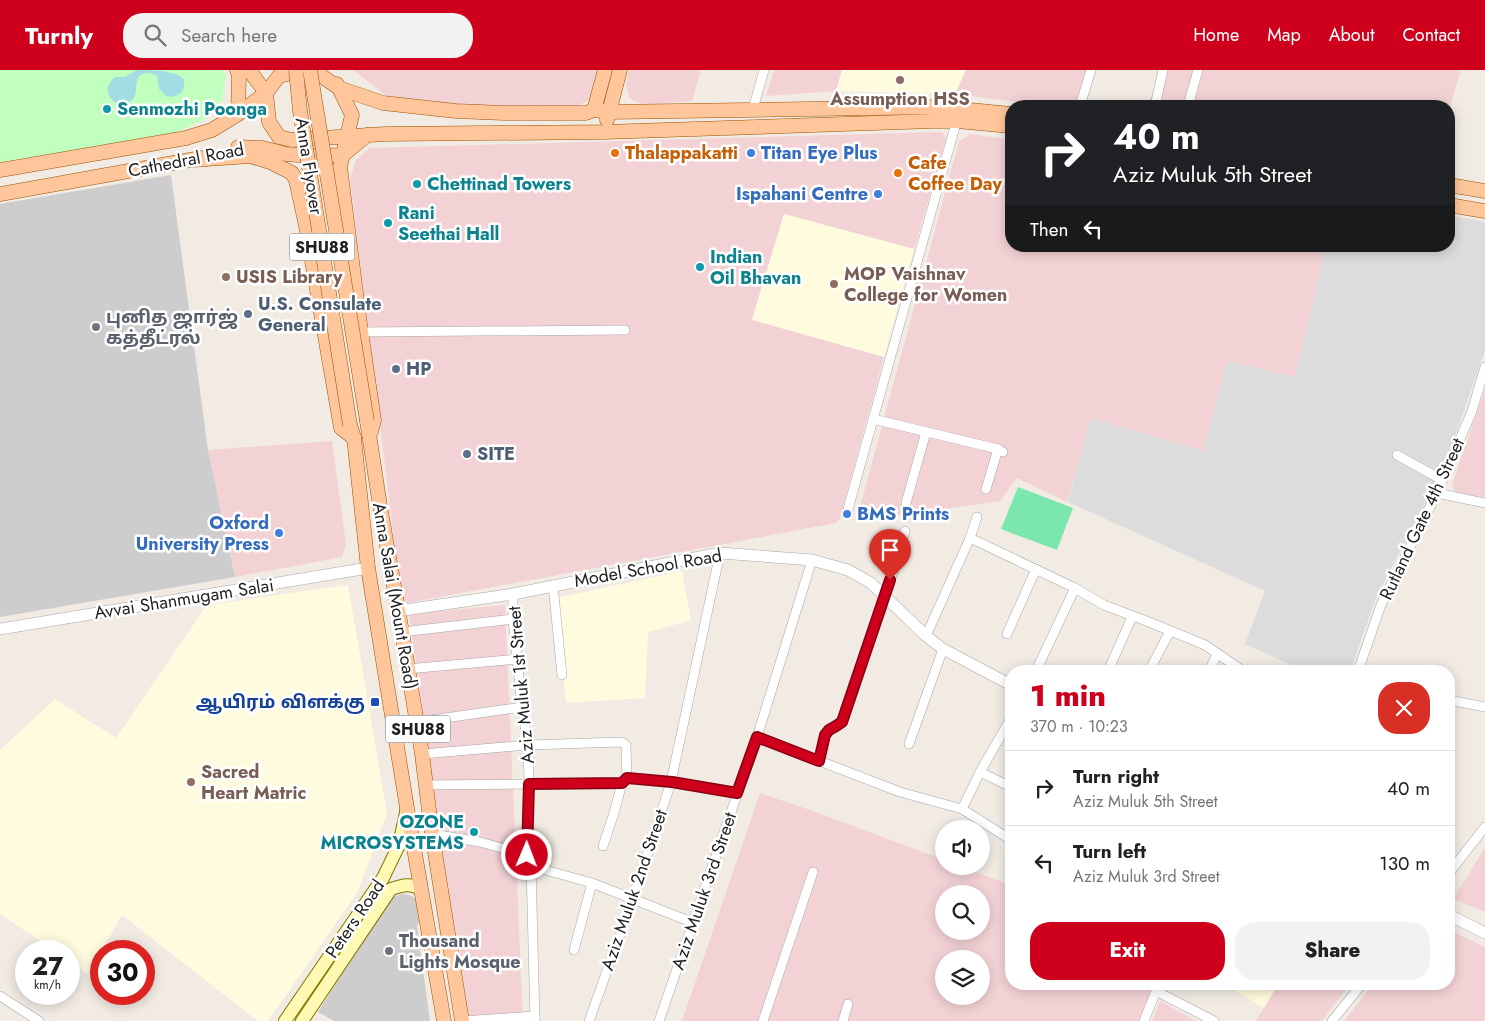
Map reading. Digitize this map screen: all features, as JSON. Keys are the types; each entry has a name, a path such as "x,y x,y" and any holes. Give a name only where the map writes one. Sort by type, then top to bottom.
{"main road":[{"path":"237,70 239,75 238,114"},
{"path":"249,70 266,93 269,122 279,137 292,140 367,135 604,132 869,123 958,115 1005,114"},
{"name":"Anna Flyover","path":"296,70 300,111 352,432"},
{"name":"Cathedral Road","path":"0,170 186,138 212,130 266,93 279,76 303,70"},
{"path":"312,70 339,88 382,103 456,111 586,113 594,110 609,112 938,106 958,115 1005,125"},
{"name":"Anna Flyover","path":"312,70 370,438"},
{"path":"329,70 352,115 342,161 361,332 374,420 370,438"},
{"path":"594,110 605,70"},
{"path":"604,132 620,70"},
{"path":"858,108 869,123"},
{"path":"292,173 342,161 367,135"},
{"name":"Cathedral Road","path":"0,194 192,160 238,147 263,148 286,154 342,161"},
{"path":"192,160 250,156 270,162 292,173 296,180 306,226 341,428 352,432"},
{"path":"1455,186 1485,191"},
{"path":"1455,205 1485,211"},
{"name":"Anna Salai (Mount Road)","path":"352,432 368,568 444,1021"},
{"name":"Anna Salai (Mount Road)","path":"370,438 417,722 432,834 462,1021"},
{"name":"Peters Road","path":"302,1021 383,878 399,844 407,808"},
{"name":"Peters Road","path":"285,1021 391,889 412,884 421,889"}],"street":[{"path":"753,109 764,70"},
{"path":"1082,100 1091,70"},
{"path":"1156,100 1163,70"},
{"path":"1190,100 1198,70"},
{"path":"848,509 958,115"},
{"path":"361,332 625,330"},
{"name":"Rutland Gate 4th Street","path":"1360,665 1380,605 1437,493 1472,411 1485,368"},
{"path":"873,419 1001,450 986,489"},
{"path":"906,503 926,432"},
{"path":"1397,455 1442,480"},
{"path":"1437,493 1485,503"},
{"path":"926,636 970,538 977,517"},
{"path":"819,761 825,735 829,730 842,722 885,598 905,531"},
{"path":"970,538 1075,588 1104,605 1205,645 1233,665"},
{"name":"Model School Road","path":"398,611 513,594 720,553 812,560 848,570 870,583 926,636 943,649 1005,682"},
{"name":"Aziz Muluk 2nd Street","path":"589,1021 672,782 720,553"},
{"name":"Aziz Muluk 3rd Street","path":"659,1021 757,737 812,560"},
{"name":"Avvai Shanmugam Salai","path":"0,629 368,568"},
{"path":"1007,634 1036,569"},
{"path":"553,585 562,675"},
{"path":"1039,665 1075,588"},
{"name":"Aziz Muluk 1st Street","path":"462,1021 535,1018 531,866 527,855 528,745 513,619 513,594"},
{"path":"1111,665 1132,617"},
{"path":"402,632 513,619"},
{"path":"1152,665 1170,631"},
{"path":"909,744 943,649"},
{"path":"1212,665 1217,654"},
{"path":"407,669 518,659"},
{"path":"1455,701 1485,708"},
{"path":"417,722 522,707"},
{"path":"962,809 980,772 1005,728"},
{"path":"757,737 900,792 962,809 1005,836"},
{"path":"422,754 528,745 622,742 626,745 624,781 603,846"},
{"path":"980,772 1005,784"},
{"path":"426,785 624,781 672,782 737,793"},
{"path":"1455,865 1485,826"},
{"path":"432,834 480,842 527,855"},
{"path":"531,866 592,883 694,923"},
{"path":"763,1021 813,872"},
{"path":"574,950 592,883"},
{"path":"1455,918 1485,933"},
{"path":"1144,1021 1155,990"},
{"path":"1161,990 1214,1021"},
{"path":"1332,1021 1357,990"},
{"path":"2,1000 39,1021"},
{"path":"842,1021 848,1004"}],"shaded area":[{"path":"353,70 600,70 593,98 577,106 444,105 393,101"},
{"path":"629,70 701,70 692,101 643,105 629,98 626,83"},
{"path":"774,70 842,70 836,91 766,96"},
{"name":"Assumption HSS","path":"842,70 966,70 955,94 836,91"},
{"path":"966,70 1087,70 1078,100 1005,100 955,94"},
{"path":"1158,70 1461,70 1452,100 1150,100"},
{"path":"942,132 946,139 914,249 784,214 752,319 884,357 840,518 836,523 407,603 401,596 350,179 356,160 370,148"},
{"path":"971,134 1005,139 1005,252 1325,252 1295,377 1227,361 1203,451 1091,418 1067,502 1017,478 1000,501 856,522 959,141"},
{"name":"புனித ஜார்ஜ் கத்தீட்ரல்","path":"171,175 208,450 235,577 0,617 0,204"},
{"name":"MOP Vaishnav College for Women","path":"784,214 914,249 884,357 752,320"},
{"path":"1455,216 1485,222 1485,350 1442,473 1377,595 1352,665 1292,665 1245,644 1265,591 1068,502 1090,417 1203,450 1227,361 1295,377 1325,252 1455,252"},
{"path":"1485,389 1485,498 1456,492 1452,485"},
{"path":"332,441 346,545 342,557 235,577 208,450"},
{"path":"682,571 691,620 648,632 645,698 566,703 556,598"},
{"name":"Sacred Heart Matric","path":"348,585 387,814 357,893 268,1021 258,1021 122,915 108,940 90,940 90,971 88,974 80,969 80,940 39,940 0,914 0,750 55,699 116,738 207,605"},
{"path":"505,605 523,1021 470,1021 442,848 409,614"},
{"path":"760,793 935,857 935,875 984,875 1005,883 1005,990 1152,990 1140,1021 682,1021"},
{"path":"1485,848 1485,912 1455,900 1455,896"},
{"name":"Thousand Lights Mosque","path":"402,894 417,899 422,916 417,926 430,1021 334,1021 318,1012 386,904 392,897"},
{"path":"1455,933 1485,947 1485,1021 1344,1021 1368,990 1455,990"},
{"path":"1234,990 1274,990 1264,1008"},
{"path":"1274,990 1345,990 1322,1021 1256,1021"},
{"path":"1160,1001 1196,1021 1152,1021"}],"green space":[{"name":"Senmozhi Poonga","path":"0,70 223,70 226,76 222,100 208,118 170,135 0,162"},
{"path":"1018,487 1073,508 1057,550 1001,529"}],"water":[{"path":"137,70 162,71 175,74 184,79 184,87 177,95 166,96 159,89 157,76 146,73 137,80 132,100 123,104 114,102 108,92 110,83 115,77 125,77"}],"place":[{"name":"Assumption HSS","path":"900,80"},
{"name":"Senmozhi Poonga","path":"107,109"},
{"name":"Thalappakatti","path":"615,153"},
{"name":"Titan Eye Plus","path":"751,153"},
{"name":"Cafe Coffee Day","path":"898,173"},
{"name":"Chettinad Towers","path":"417,184"},
{"name":"Ispahani Centre","path":"878,194"},
{"name":"Rani Seethai Hall","path":"388,223"},
{"name":"Indian Oil Bhavan","path":"700,267"},
{"name":"USIS Library","path":"226,277"},
{"name":"MOP Vaishnav College for Women","path":"834,284"},
{"name":"U.S. Consulate General","path":"248,314"},
{"name":"புனித ஜார்ஜ் கத்தீட்ரல்","path":"96,327"},
{"name":"HP","path":"396,369"},
{"name":"SITE","path":"467,454"},
{"name":"BMS Prints","path":"847,514"},
{"name":"Oxford University Press","path":"279,533"},
{"name":"ஆயிரம் விளக்கு","path":"375,702"},
{"name":"Sacred Heart Matric","path":"191,782"},
{"name":"OZONE MICROSYSTEMS","path":"474,832"},
{"name":"Thousand Lights Mosque","path":"389,951"}],"route":[{"path":"527,855 529,784 622,783 627,778 672,782 737,793 757,737 819,761 825,735 829,730 842,722 890,580"}]}
